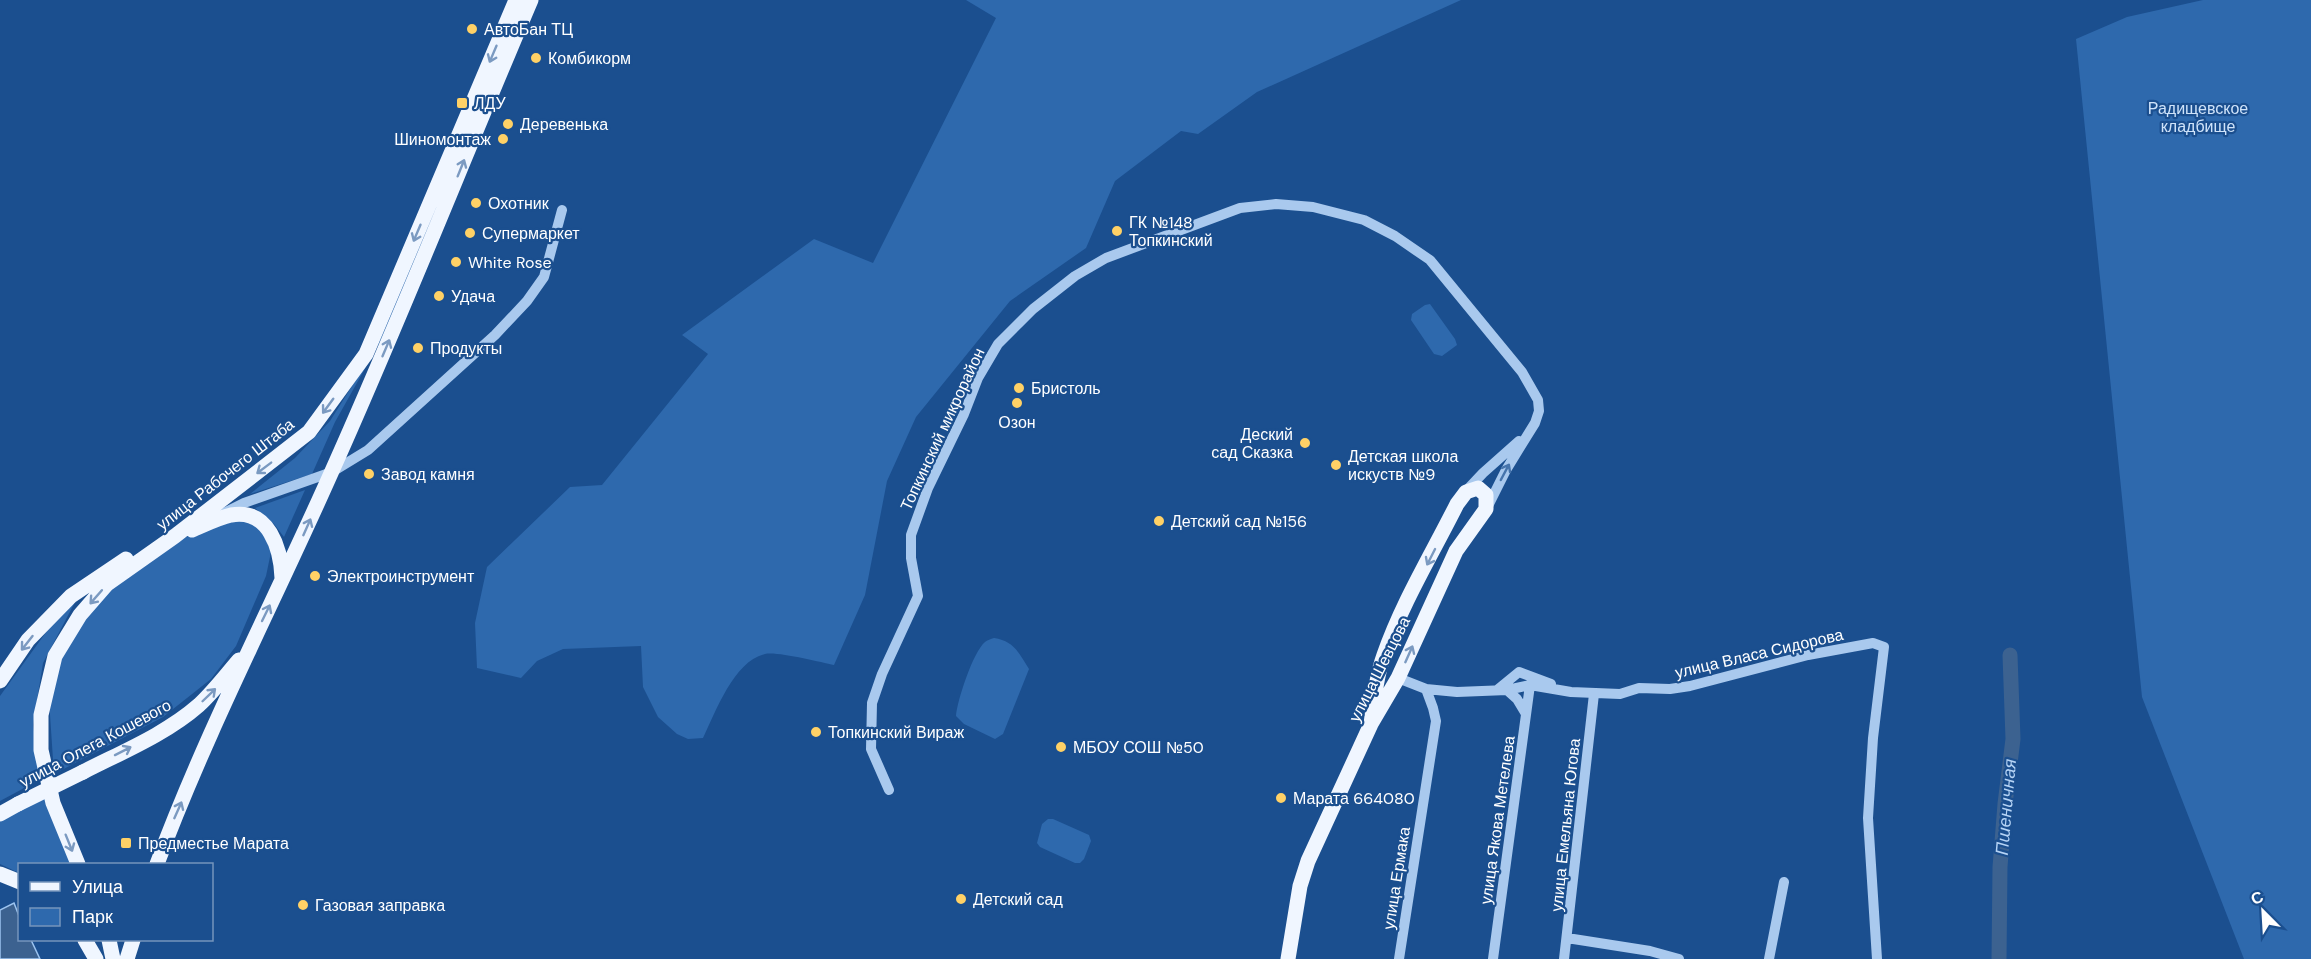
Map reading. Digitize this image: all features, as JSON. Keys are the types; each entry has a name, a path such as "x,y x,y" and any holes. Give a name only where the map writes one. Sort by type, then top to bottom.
{"main road":[{"name":"улица Рабочего Штаба","path":"78,863 53,803 41,750 41,715 55,656 80,615 107,584 175,536 309,432 366,354 516,0"},
{"path":"157,863 250,646 283,581 332,472 531,0"},
{"path":"1371,724 1376,686 1384,656 1406,606 1457,504 1466,492 1478,488 1486,495 1486,509"},
{"name":"улица Шевцова","path":"1288,959 1300,886 1308,861 1371,724 1398,678 1456,551 1486,509"},
{"path":"0,681 28,640 71,596 128,558 175,536 232,515 246,515 269,531 280,553 283,581"},
{"name":"улица Олега Кошевого","path":"0,814 163,730 197,707 250,646"},
{"path":"0,874 18,881"},
{"path":"86,941 96,959"},
{"path":"109,941 113,959"},
{"path":"127,959 132,941"}],"street":[{"name":"Топкинский микрорайон","path":"889,790 871,749 872,703 882,674 918,596 911,558 911,535 928,488 964,414 978,378 998,344 1033,309 1075,276 1100,261 1240,208 1276,204 1312,207 1364,220 1395,236 1430,260 1522,372 1538,400 1539,411"},
{"path":"175,536 244,503 332,472 368,450 495,335 527,301 544,277 562,210"},
{"name":"улица Шевцова","path":"1486,509 1539,411"},
{"path":"1466,492 1483,473 1526,436"},
{"name":"улица Власа Сидорова","path":"1426,689 1457,692 1502,690 1530,685 1571,692 1620,694 1640,688 1670,689 1690,686 1873,643 1884,648 1873,738 1868,818 1877,959"},
{"path":"1526,714 1517,699 1502,690 1519,672 1571,692"},
{"path":"1398,678 1426,689"},
{"name":"улица Якова Метелева","path":"1493,959 1530,685"},
{"name":"улица Ермака","path":"1399,959 1436,721 1426,689"},
{"name":"улица Емельяна Югова","path":"1564,959 1594,694"},
{"path":"1769,959 1784,882"},
{"path":"1567,938 1650,951 1679,959"}],"green space":[{"path":"522,0 390,324 335,422 312,474 250,494 295,458 330,421 371,356"},
{"path":"966,0 1461,0 1257,92 1198,134 1181,131 1115,181 1086,248 1010,301 916,417 887,481 865,595 834,665 771,653 754,659 744,666 727,688 703,738 688,739 677,734 658,717 643,687 641,646 563,649 537,661 521,678 477,668 475,623 487,567 570,487 602,485 708,354 682,335 814,239 873,263 996,18"},
{"name":"Радищевское кладбище","path":"2203,0 2311,0 2311,959 2244,959 2142,697 2076,39 2127,17"},
{"path":"1430,304 1457,345 1442,356 1434,354 1411,320 1412,314"},
{"path":"305,490 284,537 274,524 255,508"},
{"path":"227,517 246,519 263,532 271,552 266,576 236,646 211,679 163,717 54,774 49,700 61,645 96,599 143,561"},
{"path":"68,602 74,604 43,663 33,725 41,779 0,801 0,696"},
{"path":"994,638 1011,645 1029,669 1003,734 995,739 964,724 956,716 962,689 980,647"},
{"path":"45,798 71,863 18,863 18,873 0,864 0,821"},
{"path":"1048,819 1053,819 1089,835 1091,841 1080,863 1075,863 1040,847 1037,843 1042,824"}],"shaded area":[{"path":"14,903 18,913 18,941 31,941 40,959 0,959 0,910"}],"waterway":[{"name":"Пшеничная","path":"1999,959 2000,867 2013,739 2010,655"}],"place":[{"name":"АвтоБан ТЦ","path":"472,29"},
{"name":"Комбикорм","path":"536,58"},
{"name":"ЛДУ","path":"462,103"},
{"name":"Деревенька","path":"508,124"},
{"name":"Шиномонтаж","path":"503,139"},
{"name":"Охотник","path":"476,203"},
{"name":"ГК №148 Топкинский","path":"1117,231"},
{"name":"Супермаркет","path":"470,233"},
{"name":"White Rose","path":"456,262"},
{"name":"Удача","path":"439,296"},
{"name":"Продукты","path":"418,348"},
{"name":"Бристоль","path":"1019,388"},
{"name":"Озон","path":"1017,403"},
{"name":"Деский сад Сказка","path":"1305,443"},
{"name":"Детская школа искуств №9","path":"1336,465"},
{"name":"Завод камня","path":"369,474"},
{"name":"Детский сад №156","path":"1159,521"},
{"name":"Электроинструмент","path":"315,576"},
{"name":"Топкинский Вираж","path":"816,732"},
{"name":"МБОУ СОШ №50","path":"1061,747"},
{"name":"Марата 664080","path":"1281,798"},
{"name":"Предместье Марата","path":"126,843"},
{"name":"Детский сад","path":"961,899"},
{"name":"Газовая заправка","path":"303,905"}]}
